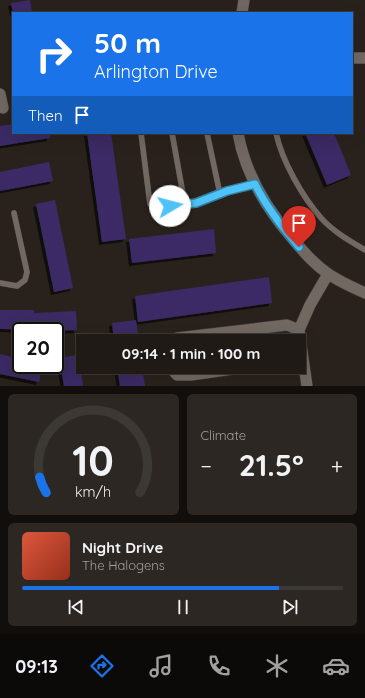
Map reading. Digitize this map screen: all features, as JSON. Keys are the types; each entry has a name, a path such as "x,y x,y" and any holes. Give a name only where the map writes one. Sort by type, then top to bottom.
{"street":[{"path":"242,12 244,0"},
{"path":"353,58 365,58"},
{"path":"0,94 3,108"},
{"path":"238,134 244,157 255,184 268,208 280,224 309,258 328,274 365,293"},
{"path":"299,334 299,330 310,305 328,274"},
{"path":"211,334 287,325 299,330"},
{"path":"176,374 198,374"},
{"path":"304,374 307,386"}],"lane":[{"path":"142,134 150,204 153,207 156,208 196,203 220,194 255,184"},
{"path":"172,134 185,205"},
{"path":"207,134 220,194"},
{"path":"276,134 283,159 302,191 322,219 336,231 365,250"},
{"path":"0,283 17,286 25,280 27,272 14,213"}],"building":[{"path":"30,0 32,12 13,12 11,3"},
{"path":"12,124 12,134 50,134 50,138 0,146 0,126"},
{"path":"87,134 111,134 126,239 102,242"},
{"path":"305,134 334,134 351,175 327,185"},
{"path":"49,162 53,181 0,191 0,172"},
{"path":"55,200 73,288 54,292 36,204"},
{"path":"214,229 216,253 132,263 129,239"},
{"path":"269,277 272,303 138,322 135,296"},
{"path":"0,310 34,310 34,313 76,311 77,330 64,331 64,322 53,321 12,322 12,329 0,329"},
{"path":"136,320 138,334 113,334 112,323"},
{"path":"0,354 12,357 12,374 41,374 39,382 0,374"},
{"path":"76,355 76,374 81,374 83,386 64,386 62,374 64,374 64,357"},
{"path":"118,374 143,374 145,386 120,386"}],"route":[{"path":"170,206 196,203 227,191 255,184 268,208 299,247"}]}
